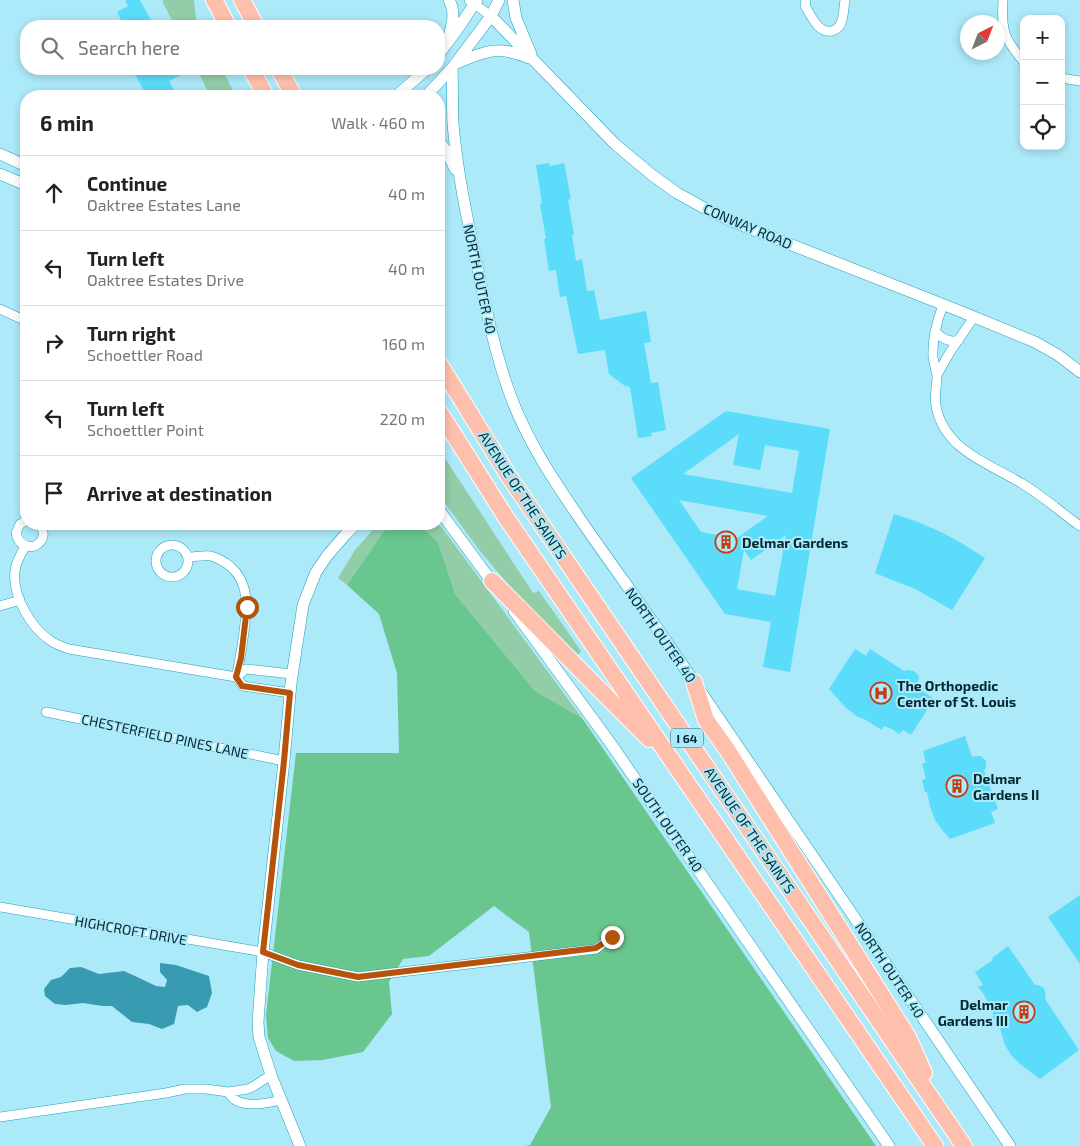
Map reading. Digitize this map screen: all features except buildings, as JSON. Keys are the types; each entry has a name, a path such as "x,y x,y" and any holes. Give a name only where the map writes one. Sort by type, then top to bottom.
{"highway":[{"path":"214,0 225,20"},
{"path":"242,0 253,20"},
{"path":"254,75 263,90"},
{"path":"282,75 291,90"},
{"name":"AVENUE OF THE SAINTS","path":"445,373 508,475 964,1146"},
{"name":"AVENUE OF THE SAINTS","path":"445,421 505,516 936,1146"},
{"path":"492,581 674,763"},
{"path":"694,682 706,720 728,751 908,1037 940,1110"}],"street":[{"path":"448,42 453,20 452,5 449,0"},
{"path":"432,90 454,66 491,16 499,0"},
{"path":"513,0 516,18 534,60"},
{"path":"806,0 805,6 814,22 823,29 830,31 840,26 845,0"},
{"path":"1003,0 1003,30 1013,49 1022,60"},
{"path":"445,46 474,1"},
{"name":"CONWAY ROAD","path":"474,1 491,16 615,144 677,193 736,223 1035,342 1058,355 1080,372"},
{"path":"454,66 480,53 493,50 516,52 534,60"},
{"name":"NORTH OUTER 40","path":"454,66 453,123 459,177 487,315 511,398 538,456 1010,1146"},
{"path":"403,90 420,75"},
{"path":"1065,79 1080,81"},
{"path":"445,149 459,177"},
{"path":"0,154 20,163"},
{"path":"0,174 20,182"},
{"path":"943,305 935,331 933,356 937,375 936,406 948,435 975,458 1024,484 1080,526"},
{"path":"0,309 20,318"},
{"path":"937,375 974,317"},
{"path":"935,331 951,341 959,340"},
{"name":"SOUTH OUTER 40","path":"445,518 611,744 889,1146"},
{"path":"20,524 16,533 19,542 25,546 35,546 42,540 43,530"},
{"path":"300,1146 271,1075 259,1037 258,1022 263,952 292,674 303,605 316,572 327,556 350,530"},
{"path":"25,546 18,558 15,571 20,600 28,618 50,640 69,649 236,677 242,686 290,693"},
{"path":"188,557 209,556 220,559 236,572 242,582 246,594 247,607 241,658 236,677"},
{"path":"0,606 20,600"},
{"path":"236,677 246,669 292,674"},
{"name":"CHESTERFIELD PINES LANE","path":"46,712 284,761"},
{"name":"HIGHCROFT DRIVE","path":"0,907 263,952 298,965 358,977 596,948 612,937"},
{"path":"0,1118 185,1089 228,1092 254,1086 271,1075"},
{"path":"228,1092 236,1100 244,1103 259,1104 281,1100"}],"green space":[{"path":"194,0 197,20 172,20 162,1"},
{"path":"200,75 225,75 233,90 207,90"},
{"path":"445,458 533,593 539,591 581,651 576,657 512,589 480,551 445,503"},
{"path":"373,530 444,530 582,718 535,691 455,594 438,542 384,531 347,585 338,578 355,550"},
{"path":"424,530 438,542 455,594 535,691 582,718 876,1146 525,1146 530,1145 551,1107 529,932 494,906 429,956 403,959 389,982 392,1014 363,1052 323,1060 294,1061 276,1051 268,1038 266,1015 296,753 399,753 397,673 379,614 347,585 384,531"}],"water":[{"path":"160,963 176,965 209,976 212,993 207,1007 197,1012 188,1005 178,1006 174,1024 162,1029 149,1024 132,1022 112,1006 83,1003 55,1004 45,996 44,989 51,980 61,977 70,968 81,967 99,974 124,971 156,986 165,987 167,980 160,972"}],"place":[{"name":"Delmar Gardens","path":"726,542"},
{"name":"The Orthopedic Center of St. Louis","path":"881,693"},
{"name":"Delmar Gardens II","path":"957,786"},
{"name":"Delmar Gardens III","path":"1024,1012"}],"route":[{"path":"247,607 241,658 236,677 242,686 290,693 263,952 298,965 358,977 596,948 612,937"}]}
